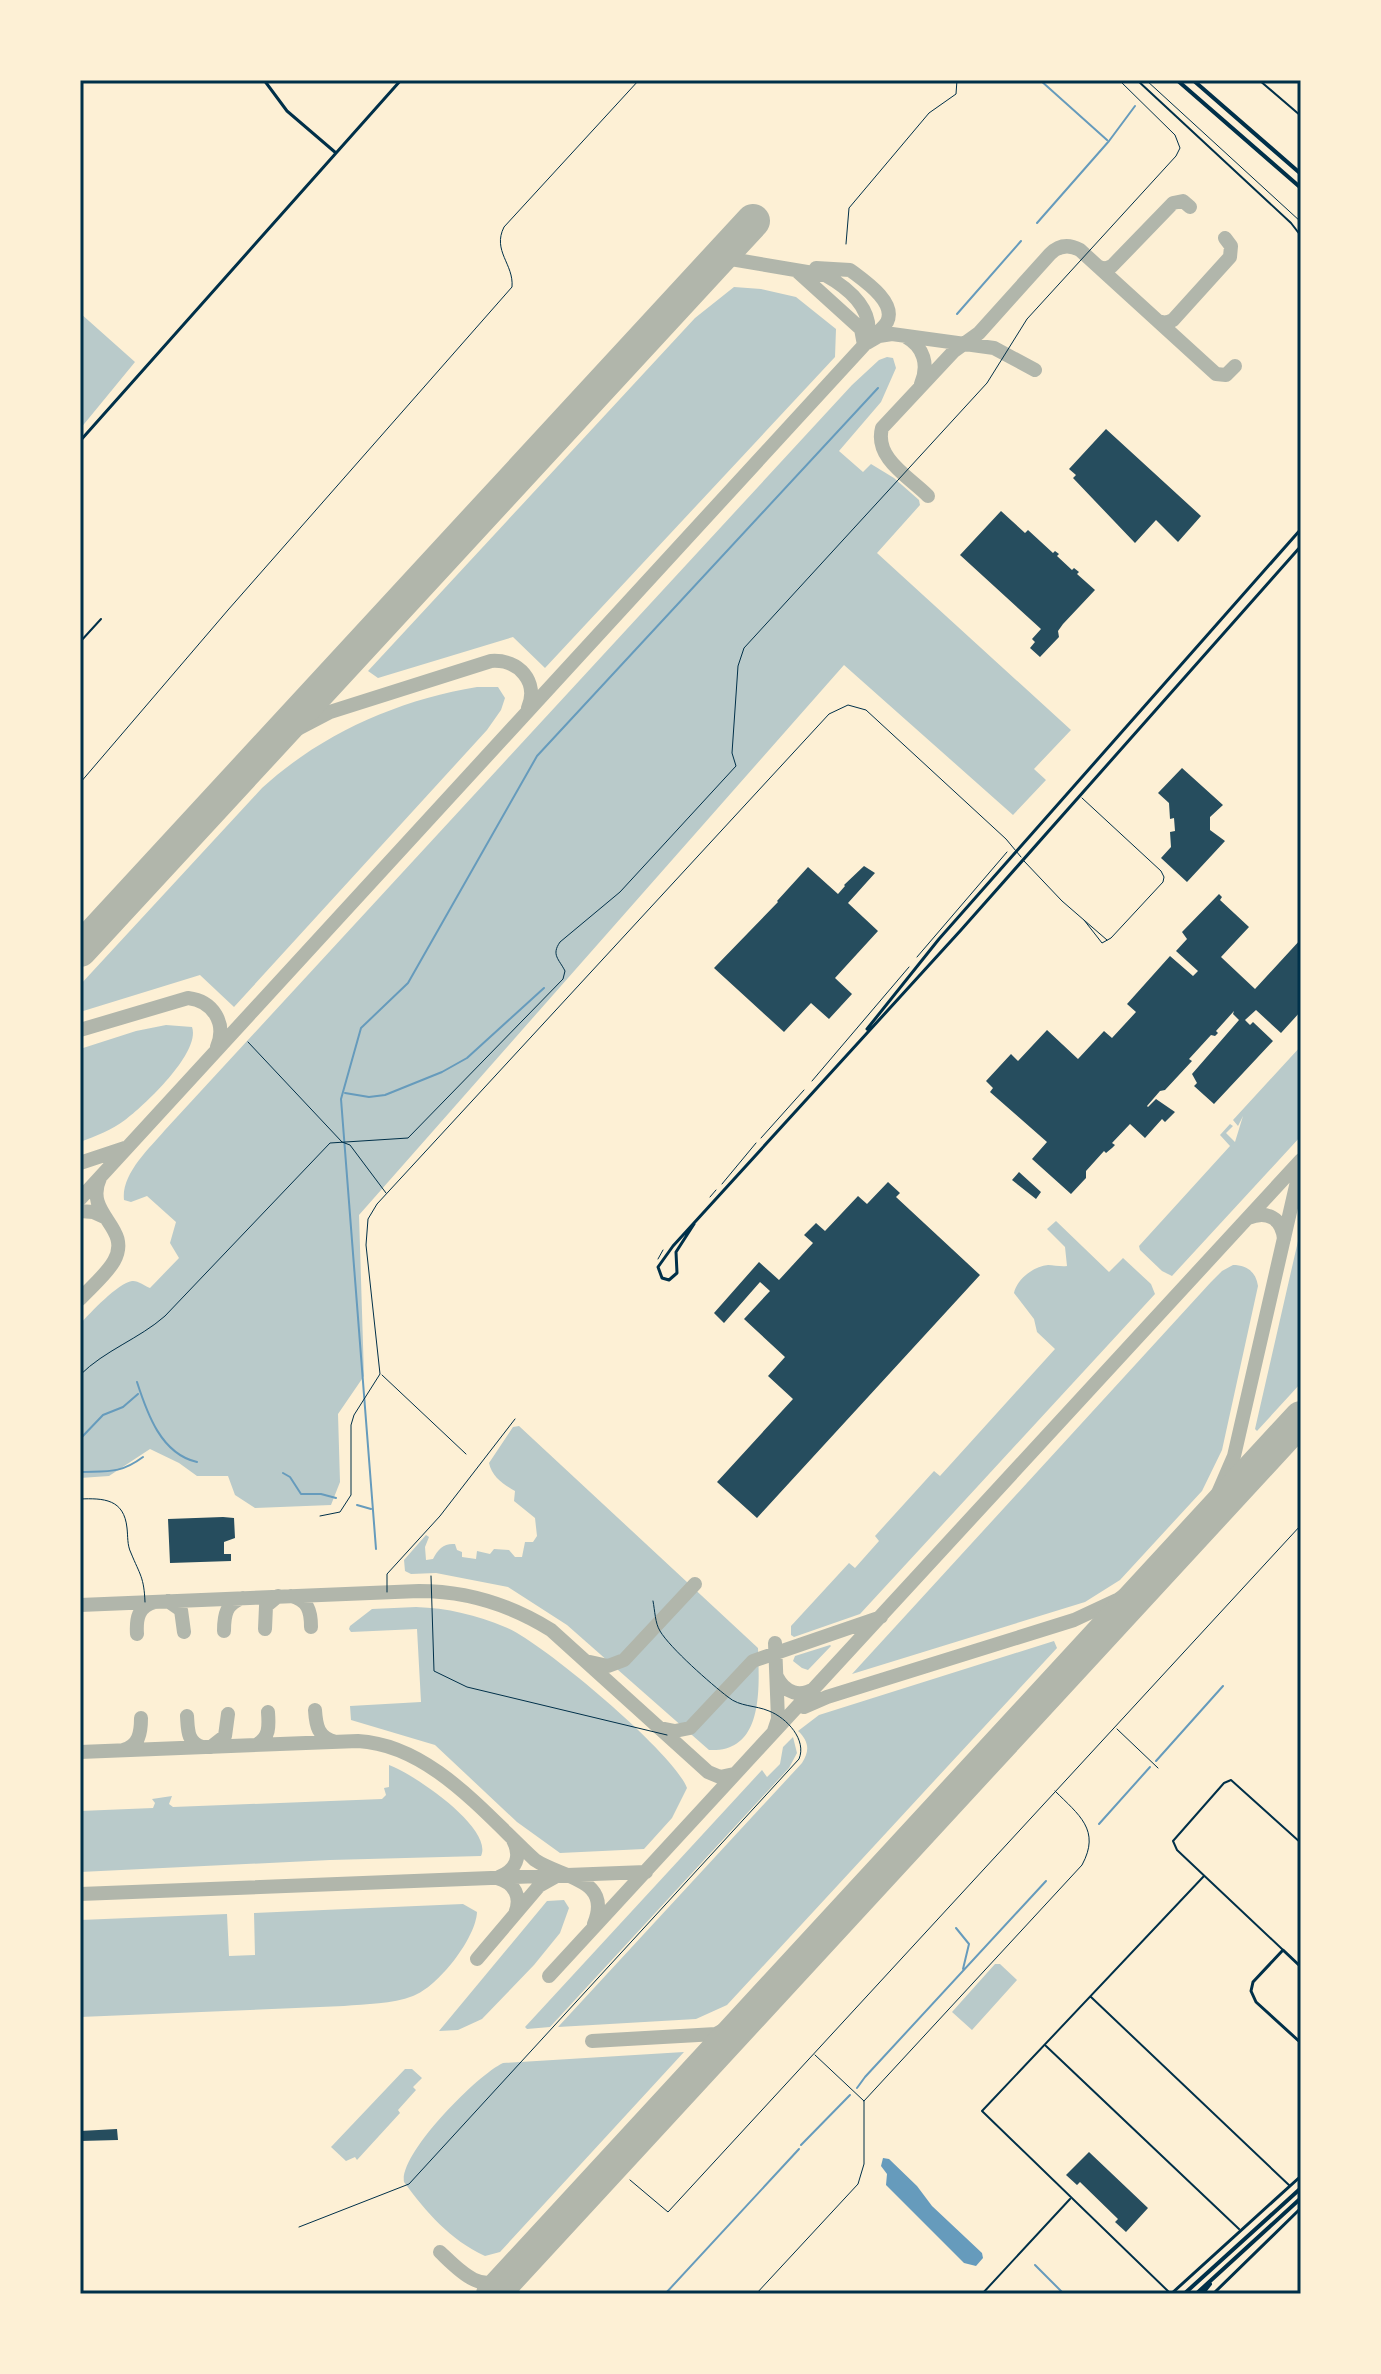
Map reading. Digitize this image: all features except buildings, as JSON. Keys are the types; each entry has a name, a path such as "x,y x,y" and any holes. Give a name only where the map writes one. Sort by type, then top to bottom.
{"highway":[{"path":"1177,80 1301,188"},
{"path":"1193,80 1301,174"},
{"path":"1184,2294 1301,2188"},
{"path":"1199,2294 1301,2198"}],"street":[{"path":"264,80 287,111 336,153"},
{"path":"80,441 401,80"},
{"path":"1137,80 1301,236"},
{"path":"1259,80 1301,116"},
{"path":"860,1039 913,970 1301,529"},
{"path":"694,1224 676,1252 677,1273 669,1280 662,1278 657,1271 659,1265 673,1246 897,1002 1301,546"},
{"path":"80,642 101,619"},
{"path":"1301,1843 1238,1783 1227,1781 1174,1839 1177,1850 1301,1967"},
{"path":"1204,1876 982,2111 1171,2294 1301,2176"},
{"path":"1283,1950 1253,1982 1251,1991 1256,2002 1301,2043"},
{"path":"1091,1996 1290,2186"},
{"path":"1045,2046 1242,2232"},
{"path":"982,2294 1071,2198"},
{"path":"1213,2294 1301,2208"}],"lane":[{"path":"80,783 512,287 513,276 500,252 499,243 504,227 639,80"},
{"path":"846,244 849,208 929,113 956,94 957,80"},
{"path":"80,1375 99,1357 158,1322 330,1143 408,1138 563,979 565,971 555,950 560,942 620,892 736,766 732,753 739,660 744,648 987,383 1027,319 1176,156 1180,148 1175,135 1119,80"},
{"path":"320,1516 340,1512 351,1495 351,1425 380,1374 366,1245 368,1219 387,1194 836,709 848,705 866,710 1008,841 1062,901 1107,940"},
{"path":"1080,796 1164,877 1163,882 1114,936 1102,943 1083,918"},
{"path":"248,1042 342,1142 350,1145 387,1194"},
{"path":"380,1374 466,1454"},
{"path":"387,1592 387,1574 440,1516 515,1419"},
{"path":"80,1499 108,1500 122,1509 130,1552 144,1580 145,1602"},
{"path":"630,2180 668,2212 1301,1525"},
{"path":"431,1576 434,1671 439,1675 480,1690 667,1735"},
{"path":"299,2227 409,2184 799,1759 802,1749 799,1737 778,1716 728,1697 667,1640 658,1625 653,1601"},
{"path":"1115,1727 1158,1768"},
{"path":"756,2294 858,2184 864,2164 864,2101 1082,1865 1089,1847 1086,1825 1054,1791"},
{"path":"813,2053 864,2101"}],"path":[{"path":"1146,80 1301,222"},
{"path":"917,957 1007,852"},
{"path":"812,1081 909,967"},
{"path":"761,1138 804,1090"},
{"path":"722,1184 756,1143"}],"shaded area":[{"path":"734,287 796,297 836,329 835,357 545,668 513,637 378,678 368,671 695,318"},
{"path":"80,313 135,362 80,429"},
{"path":"893,358 896,368 881,402 839,451 863,472 871,464 894,478 919,500 920,505 877,553 1071,730 1034,769 1046,780 1013,815 844,665 359,1215 364,1376 338,1414 340,1482 331,1505 255,1508 235,1495 228,1476 197,1476 150,1449 109,1476 80,1478 80,1324 119,1287 134,1281 150,1288 179,1258 170,1243 176,1222 147,1196 131,1202 124,1200 127,1181 137,1162 852,385 879,360"},
{"path":"477,687 498,687 505,698 487,730 234,1007 200,975 80,1012 80,985 262,788 285,769 335,736 390,710"},
{"path":"166,1025 192,1027 193,1038 180,1063 157,1091 125,1120 80,1142 80,1049"},
{"path":"1301,1046 1301,1136 1172,1276 1162,1271 1139,1246 1230,1146 1220,1135 1230,1124 1233,1126 1226,1133 1235,1142 1243,1116 1238,1126 1233,1120"},
{"path":"1056,1221 1109,1272 1123,1258 1151,1284 1155,1294 860,1614 794,1637 791,1626 849,1563 855,1568 879,1541 875,1536 934,1471 940,1476 1055,1349 1037,1332 1034,1319 1014,1293 1022,1278 1037,1268 1067,1266 1065,1247 1047,1229"},
{"path":"1301,1228 1301,1383 1257,1431 1255,1429"},
{"path":"1233,1265 1250,1270 1258,1286 1222,1450 1202,1491 1120,1580 1085,1602 852,1674 1211,1282"},
{"path":"519,1426 758,1648 759,1680 755,1714 740,1741 727,1748 709,1750 567,1625 508,1587 436,1573 411,1574 405,1571 404,1560 426,1535 429,1537 425,1547 426,1560 433,1559 442,1547 451,1544 462,1552 462,1557 476,1559 477,1551 490,1554 494,1549 509,1550 515,1557 522,1557 525,1542 533,1542 537,1536 535,1518 514,1501 515,1491 495,1476 489,1463 513,1427"},
{"path":"416,1607 473,1616 523,1637 605,1700 658,1750 687,1788 672,1818 644,1849 560,1853 517,1822 435,1745 351,1720 350,1706 421,1702 417,1629 351,1632 349,1629 372,1609"},
{"path":"1054,1641 1057,1648 727,2005 696,2019 558,2027 802,1763 807,1746 798,1731 819,1715"},
{"path":"830,1645 808,1670 793,1661 795,1656"},
{"path":"793,1737 797,1753 789,1768 550,2027 527,2029 525,2027 762,1770 767,1777 780,1764 783,1747"},
{"path":"389,1765 432,1790 464,1817 482,1844 481,1856 80,1872 80,1811 153,1808 155,1803 152,1799 172,1796 169,1804 173,1807 382,1799 386,1795 384,1788 389,1787"},
{"path":"564,1900 569,1908 560,1933 534,1965 482,2019 458,2030 439,2031 547,1901"},
{"path":"463,1904 477,1912 463,1948 433,1983 405,1999 344,2006 80,2017 80,1920 227,1914 229,1956 255,1955 254,1913"},
{"path":"995,1964 1000,1964 1017,1980 972,2030 952,2012"},
{"path":"684,2052 500,2252 485,2256 460,2242 430,2215 404,2182 406,2169 426,2135 476,2083 503,2063"},
{"path":"405,2069 412,2069 422,2078 413,2087 416,2090 398,2110 400,2113 357,2160 355,2157 346,2161 331,2147"}],"water":[{"path":"883,2158 889,2159 917,2186 932,2206 982,2253 983,2258 976,2266 964,2263 886,2185 887,2174 881,2166"}],"waterway":[{"path":"1040,80 1107,140"},
{"path":"1037,223 1109,141 1135,106"},
{"path":"957,314 1021,241"},
{"path":"376,1549 341,1099 361,1028 408,983 537,756 878,388"},
{"path":"345,1093 369,1097 385,1095 442,1072 467,1058 544,988"},
{"path":"137,1382 157,1431 184,1458 197,1462"},
{"path":"80,1439 103,1415 123,1407 138,1394"},
{"path":"80,1472 120,1469 143,1457"},
{"path":"283,1473 290,1477 301,1494 336,1498"},
{"path":"357,1505 371,1509"},
{"path":"1156,1761 1223,1686"},
{"path":"1099,1824 1150,1767"},
{"path":"857,2088 1046,1881"},
{"path":"956,1928 969,1944 963,1969"},
{"path":"801,2145 850,2095"},
{"path":"665,2294 799,2149"},
{"path":"1035,2265 1064,2294"}],"taxiway":[{"path":"1099,267 1105,269 1112,266 1173,203 1183,201 1190,207"},
{"path":"1158,321 1166,323 1173,320 1230,257 1231,246 1225,238"},
{"path":"928,496 888,458 883,449 882,428 954,351 979,333 1050,254 1061,247 1080,250 1216,374 1226,375 1235,366"},
{"path":"80,1199 866,343 868,321 859,303 844,287 825,275 731,259 716,263 707,271"},
{"path":"816,268 850,270 883,299 889,314 887,322 873,337"},
{"path":"797,271 861,329 864,345"},
{"path":"867,343 879,336 892,334 994,348 1035,370"},
{"path":"906,337 921,351 925,363 921,384"},
{"path":"254,762 286,735 330,712 491,661 510,664 524,674 531,689 528,708"},
{"path":"80,1030 188,998 211,1008 216,1015 220,1030 217,1047"},
{"path":"80,1163 125,1148"},
{"path":"549,1976 1301,1160"},
{"path":"804,1707 827,1697 1074,1620 1119,1599 1150,1577 1189,1537 1215,1500 1234,1456 1301,1164"},
{"path":"80,1299 111,1266 118,1249 117,1239 98,1202 96,1191 100,1178"},
{"path":"80,1211 104,1217"},
{"path":"1248,1218 1261,1215 1272,1218 1280,1226 1284,1239"},
{"path":"590,1662 608,1666 624,1660 695,1584"},
{"path":"80,1605 419,1591 488,1601 520,1613 551,1630 708,1772 720,1777 734,1774"},
{"path":"265,1629 266,1606 278,1596"},
{"path":"291,1596 307,1607 311,1627"},
{"path":"224,1631 227,1610 243,1598"},
{"path":"168,1601 181,1610 184,1632"},
{"path":"137,1634 139,1614 155,1602"},
{"path":"660,1728 675,1731 690,1728 753,1661 881,1617"},
{"path":"774,1731 778,1719 775,1643"},
{"path":"777,1677 784,1687 793,1692 804,1693 815,1688"},
{"path":"315,1710 319,1730 335,1742"},
{"path":"256,1745 266,1735 268,1712"},
{"path":"211,1747 225,1736 228,1714"},
{"path":"187,1716 191,1739 202,1747"},
{"path":"123,1750 138,1738 141,1718"},
{"path":"80,1752 358,1741 384,1745 409,1755 454,1784 535,1860 591,1888 598,1909 594,1924"},
{"path":"499,1877 510,1871 516,1862 513,1840"},
{"path":"80,1894 646,1872"},
{"path":"477,1959 539,1886 555,1877"},
{"path":"497,1878 508,1883 515,1892 518,1902 515,1914"},
{"path":"592,2041 716,2034 748,2017"},
{"path":"440,2252 454,2266 479,2282 498,2281 523,2262"}],"runway":[{"path":"80,950 753,221"},
{"path":"493,2294 1301,1418"}]}
